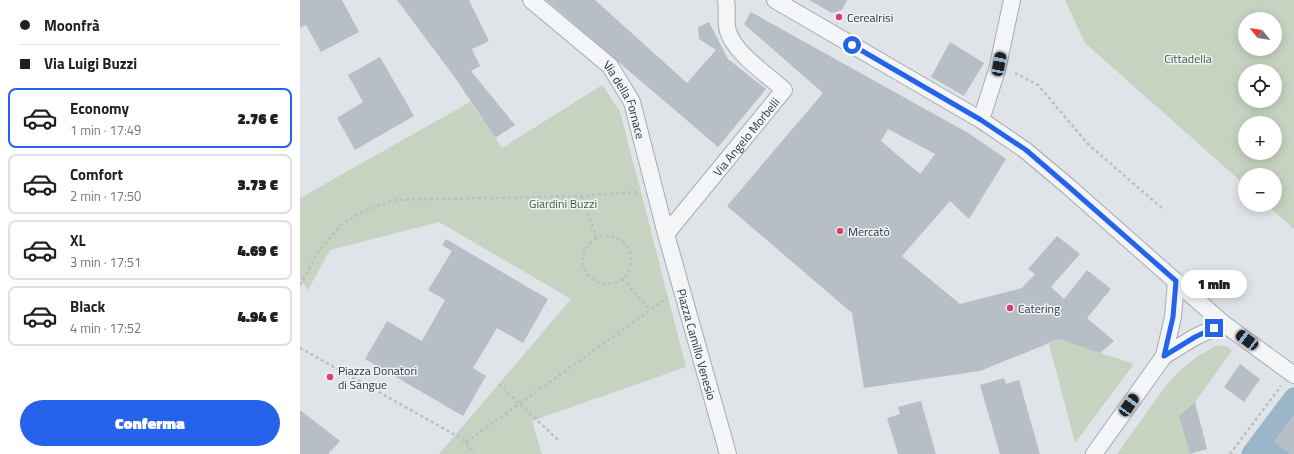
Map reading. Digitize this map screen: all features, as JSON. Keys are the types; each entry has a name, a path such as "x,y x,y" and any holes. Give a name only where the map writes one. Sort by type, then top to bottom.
{"street":[{"name":"Via della Fornace","path":"531,0 610,66 632,102 666,234"},
{"name":"Via Angelo Morbelli","path":"666,234 784,90 740,52 728,32 726,0"},
{"path":"775,0 981,120 1026,150 1224,324 1293,374"},
{"path":"981,120 999,64 1012,0"},
{"name":"Piazza Camillo Venesio","path":"666,234 728,454"},
{"path":"1094,454 1164,356 1173,317 1176,281"},
{"path":"1164,356 1195,337 1224,324"}],"path":[{"path":"999,64 1038,85 1088,144 1164,210"},
{"path":"300,285 318,252 341,225 362,212 394,200 582,196 655,190"},
{"path":"582,196 596,238"},
{"path":"604,235 612,236 619,239 630,250 631,266 622,279 611,284 599,283 591,279 586,273 582,261 585,249 590,242 596,238 604,235"},
{"path":"622,279 650,310"},
{"path":"466,442 681,288"},
{"path":"300,348 450,432 466,442 473,454"},
{"path":"1230,454 1293,374"},
{"path":"499,384 560,441"}],"green space":[{"name":"Cittadella","path":"1065,0 1294,0 1294,229 1275,212 1282,212 1282,168 1238,168 1238,179 1085,43"},
{"name":"Giardini Buzzi","path":"602,85 620,111 686,367 532,421 542,454 439,454 571,299 439,222 330,250 308,290 300,279 300,198 470,102 502,148"},
{"path":"1059,339 1134,364 1075,443 1049,344"},
{"path":"1215,346 1227,346 1232,351 1195,402 1179,416 1190,454 1117,454 1165,387 1178,372 1198,356"}],"building":[{"path":"300,0 342,0 359,32 321,52 306,25 300,28"},
{"path":"397,0 469,0 489,41 472,49 480,66 471,71 515,125 495,138 456,79"},
{"path":"546,0 595,0 687,83 716,50 699,39 698,27 709,22 728,59 766,89 718,147"},
{"path":"809,0 847,0 842,10 832,13"},
{"path":"751,12 970,134 1006,159 969,219 950,201 902,256 960,304 1022,288 1035,274 1028,269 1057,236 1080,254 1051,287 1064,299 1087,270 1111,289 1087,318 1114,341 1100,353 1059,339 980,371 864,388 852,313 727,206 823,93 744,24","holes":["888,129 935,154 920,174 881,141"]},
{"path":"950,42 984,63 964,96 931,77"},
{"path":"380,57 414,116 355,150 337,118 363,102 348,75"},
{"path":"446,239 548,299 523,343 497,328 473,368 486,376 463,416 365,359 387,321 422,341 445,300 428,290 452,251 442,245"},
{"path":"1240,364 1260,379 1244,402 1224,387"},
{"path":"1004,378 1006,384 1019,380 1040,454 1000,454 980,385"},
{"path":"921,401 936,454 898,454 887,418 900,414 898,407"},
{"path":"1195,402 1207,449 1190,454 1179,416"},
{"path":"300,410 340,441 328,454 300,454"},
{"path":"1294,416 1294,454 1290,454 1274,442"}],"waterway":[{"path":"1252,454 1294,398"},
{"path":"1273,454 1282,449"}],"place":[{"name":"Cerealrisi","path":"839,17"},
{"name":"Mercatò","path":"840,231"},
{"name":"Catering","path":"1010,308"},
{"name":"Piazza Donatori di Sangue","path":"330,377"}],"route":[{"path":"852,45 981,120 1026,150 1176,281 1173,317 1164,356 1195,337 1214,328"}]}
